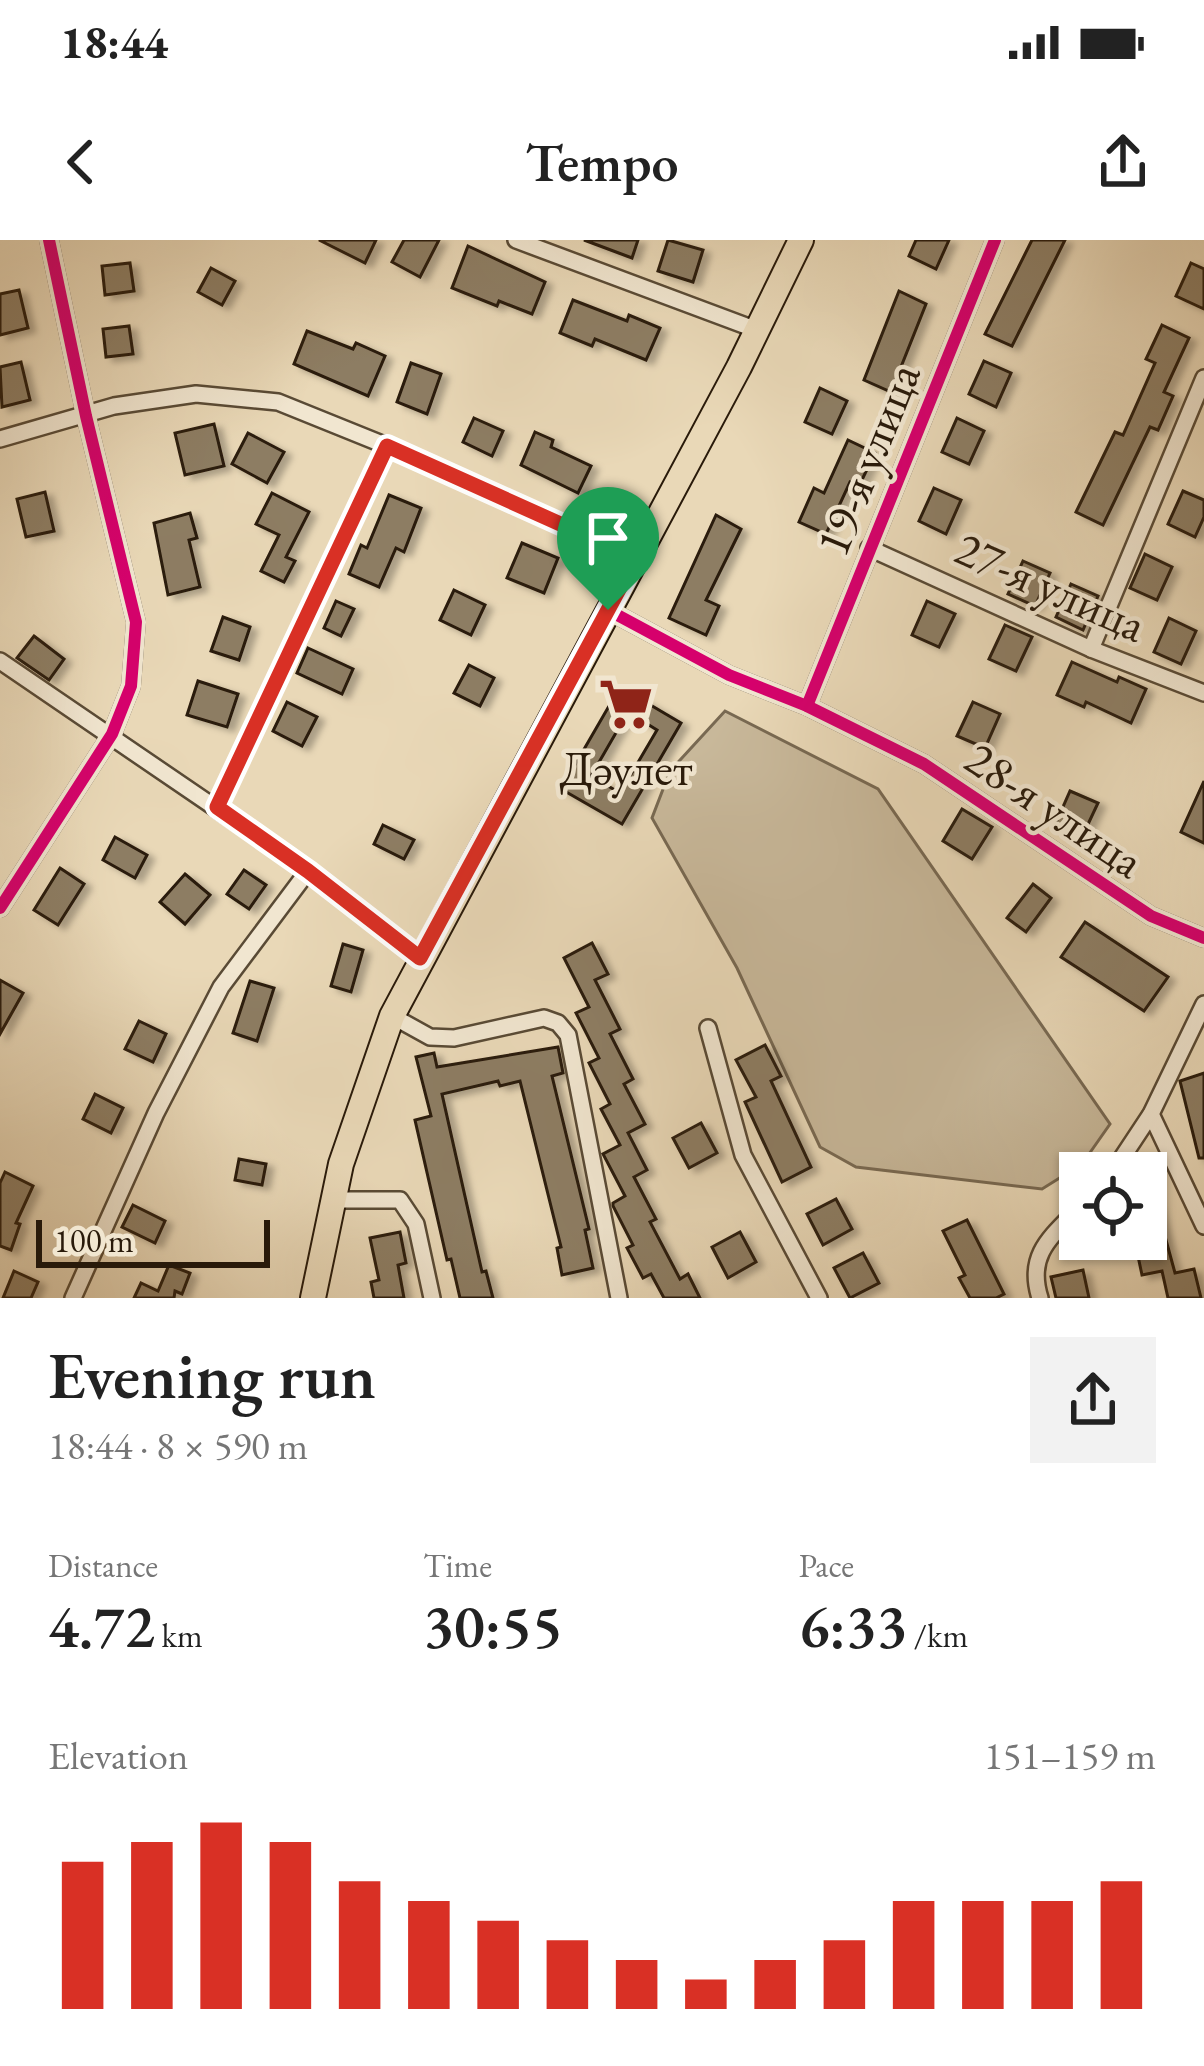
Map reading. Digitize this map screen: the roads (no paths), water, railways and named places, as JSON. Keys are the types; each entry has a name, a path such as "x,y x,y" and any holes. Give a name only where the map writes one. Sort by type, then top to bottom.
{"main road":[{"path":"313,1298 340,1164 392,1016 801,240"}],"street":[{"path":"0,908 112,734 130,686 136,622 49,240"},
{"path":"516,240 757,330"},
{"name":"19-я улица","path":"807,706 995,240"},
{"path":"1091,649 1204,378"},
{"path":"0,439 114,406 196,394 278,402 636,558"},
{"path":"217,807 387,446"},
{"name":"27-я улица","path":"868,548 1091,649 1204,693"},
{"name":"28-я улица","path":"608,610 729,675 807,706 924,764 1151,916 1204,938"},
{"path":"0,661 308,871 420,958"},
{"path":"73,1298 156,1112 220,986 308,871"},
{"path":"1126,1152 1151,1114 1204,1004"},
{"path":"392,1016 430,1037 544,1018 558,1023 568,1035 619,1298"},
{"path":"708,1028 743,1155 819,1298"},
{"path":"1151,1114 1204,1226"},
{"path":"333,1200 400,1200 416,1224 432,1298"},
{"path":"1040,1298 1034,1268 1046,1242 1059,1229"}],"place":[{"name":"Дәулет","path":"626,704"}]}
